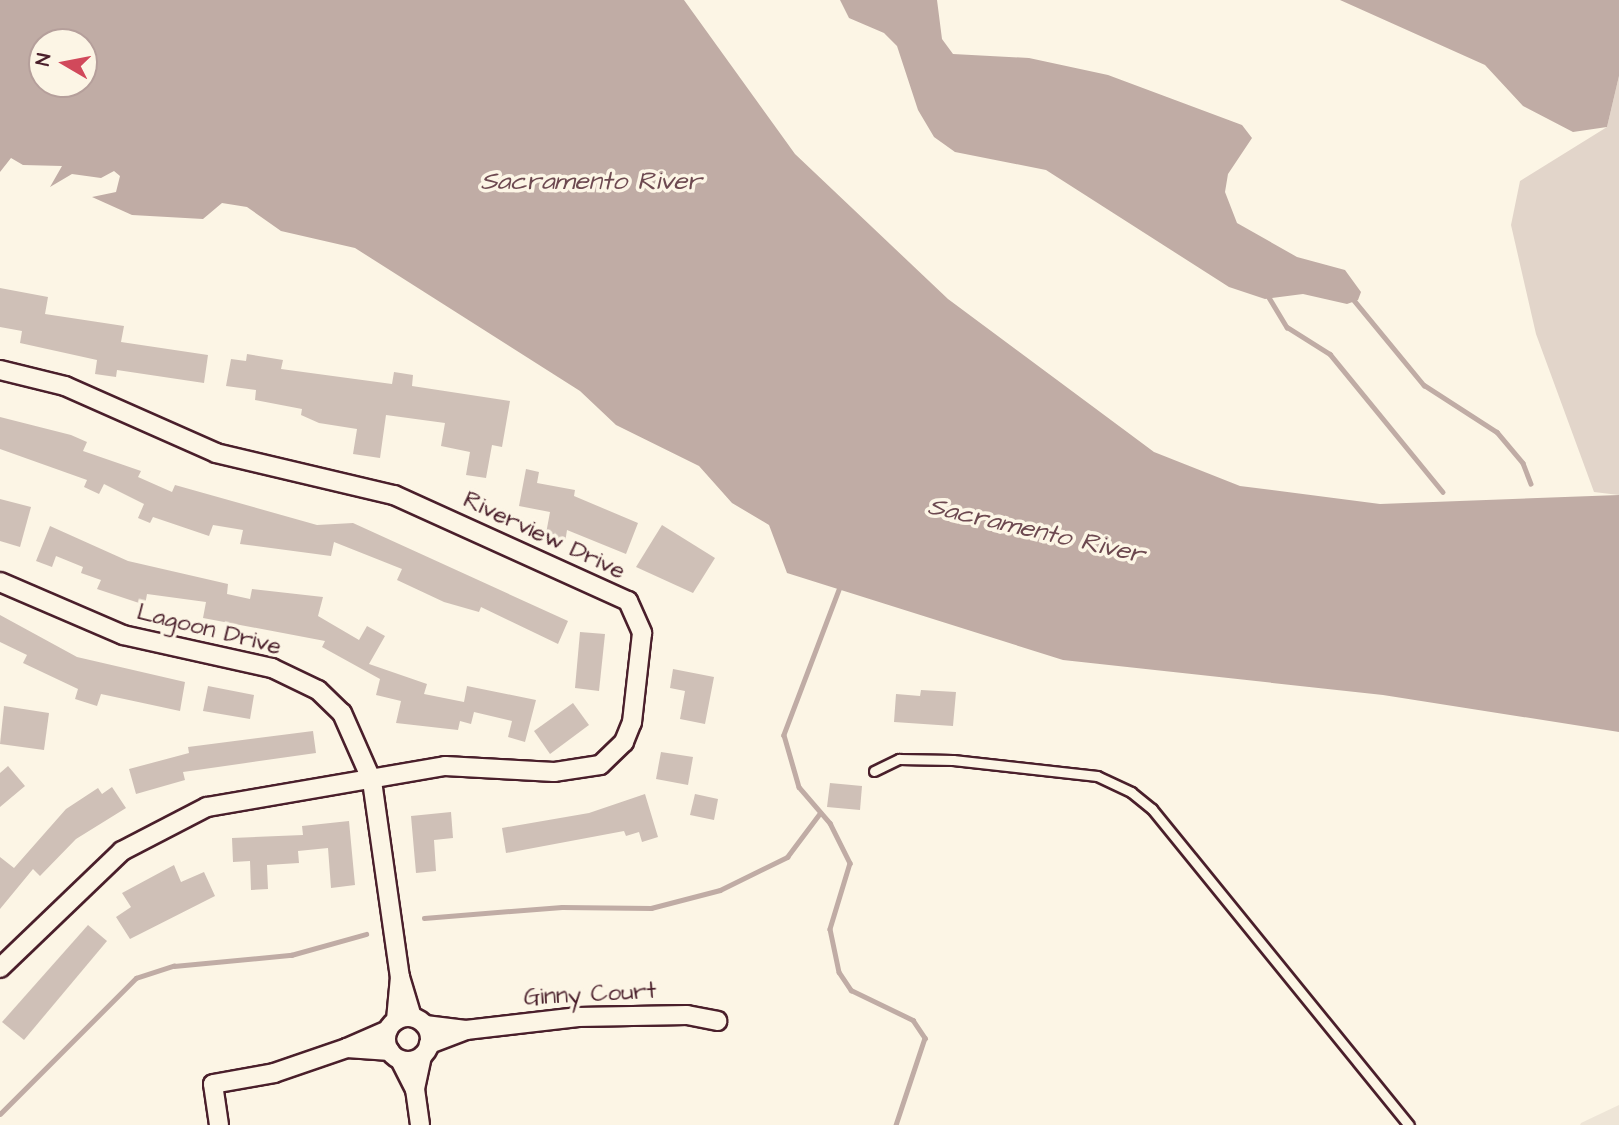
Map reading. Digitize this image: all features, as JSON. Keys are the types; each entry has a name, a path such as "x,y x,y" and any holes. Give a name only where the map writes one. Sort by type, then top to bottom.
{"street":[{"name":"Riverview Drive","path":"0,370 65,386 207,450 394,495 628,601 638,613 642,633 632,722 624,742 600,765 554,772 445,766 372,780 227,801 159,827 74,892 0,968"},
{"name":"Lagoon Drive","path":"0,582 123,635 295,678 342,713 372,780 405,1023"},
{"name":"Ginny Court","path":"466,1030 578,1017 687,1015 717,1021"},
{"path":"219,1125 213,1084 274,1073 347,1048 405,1023 466,1030"},
{"path":"405,1023 426,1050"},
{"path":"405,1023 395,1055 415,1089 420,1125"},
{"path":"347,1048 395,1055 426,1050 466,1030"},
{"path":"415,1089 426,1050"}],"lane":[{"path":"874,771 899,759 953,760 1097,776 1130,792 1152,809 1409,1125"}],"shaded area":[{"path":"1619,76 1619,495 1594,492 1536,334 1511,225 1520,181 1607,127"},
{"path":"1619,1105 1619,1125 1580,1125 1581,1123"}],"water":[{"name":"Sacramento River","path":"0,0 684,0 795,154 948,299 1154,452 1240,486 1380,504 1619,495 1619,732 1383,695 1063,660 787,573 769,525 732,503 699,466 616,425 580,391 355,248 281,231 247,207 222,203 203,219 132,215 92,197 116,192 120,176 114,171 101,178 72,174 50,187 62,166 23,165 11,158 0,172"},
{"path":"840,0 937,0 942,39 953,54 1029,58 1108,75 1242,125 1252,138 1228,174 1225,192 1237,223 1297,257 1345,270 1361,292 1358,300 1347,304 1303,294 1265,299 1229,287 1046,170 955,152 934,137 918,110 897,46 884,33 849,18"},
{"path":"1340,0 1619,0 1619,76 1607,127 1573,132 1523,106 1485,65"}],"building":[{"path":"0,288 48,297 45,314 124,326 121,342 208,355 204,383 117,370 116,377 95,374 97,360 20,343 22,331 0,327"},
{"path":"247,354 283,360 281,369 392,384 394,372 413,375 412,386 510,401 502,447 492,445 486,478 466,475 470,452 441,446 445,423 386,415 380,458 353,454 357,429 319,423 301,415 302,409 255,400 256,390 226,386 231,359 246,361"},
{"path":"0,417 71,435 87,442 83,451 141,471 138,477 172,492 175,485 317,525 353,523 568,621 558,644 481,607 479,612 444,602 397,580 402,569 334,542 331,556 240,544 243,530 213,525 209,536 153,517 150,523 138,518 144,504 104,484 99,494 84,487 87,480 0,449"},
{"path":"526,469 539,472 537,483 575,490 574,496 638,523 626,554 567,530 565,543 545,539 550,512 519,506"},
{"path":"0,499 31,507 20,547 0,541"},
{"path":"662,525 715,558 693,593 636,567"},
{"path":"50,526 128,561 228,584 227,594 250,599 252,589 323,597 318,616 359,640 367,626 385,636 369,664 427,684 424,694 464,702 467,686 536,700 525,742 508,737 512,721 474,712 471,724 460,721 458,730 396,723 401,701 376,695 380,679 322,647 325,641 203,618 206,602 147,594 145,605 97,589 101,580 81,573 83,567 56,556 52,567 36,561"},
{"path":"0,615 77,657 185,682 180,711 101,694 97,706 75,699 78,689 23,663 27,655 0,642"},
{"path":"580,632 605,634 599,691 575,688"},
{"path":"673,669 714,677 705,724 680,719 685,691 670,688"},
{"path":"208,686 254,695 250,719 203,711"},
{"path":"921,690 956,692 953,726 894,722 896,694 920,696"},
{"path":"573,703 589,725 550,754 534,731"},
{"path":"4,706 49,713 44,750 0,744"},
{"path":"313,731 316,753 183,772 185,780 136,794 129,769 189,753 188,747"},
{"path":"661,752 693,757 688,785 656,779"},
{"path":"8,766 25,786 0,807 0,773"},
{"path":"830,783 862,786 860,810 827,807"},
{"path":"112,787 126,808 76,839 40,876 33,869 0,909 0,857 14,868 66,809 98,788 102,794"},
{"path":"645,794 658,837 642,842 639,832 626,836 624,831 506,853 502,828 589,813"},
{"path":"695,794 718,799 714,820 690,815"},
{"path":"451,812 453,838 434,840 436,871 416,873 411,816"},
{"path":"349,821 355,885 331,888 328,848 298,851 299,863 267,865 268,889 251,890 250,861 233,862 232,838 303,835 302,826"},
{"path":"174,865 181,882 204,872 215,896 130,939 116,917 131,907 122,893"},
{"path":"88,925 107,941 24,1040 2,1022"}],"waterway":[{"path":"1267,294 1287,327 1330,354 1443,492"},
{"path":"1353,299 1424,385 1497,432 1523,463 1531,484"},
{"path":"842,582 784,735 799,787 830,823 850,863 830,929 839,972 851,990 913,1020 925,1038 896,1125"},
{"path":"424,918 562,907 651,908 720,890 787,857 820,813"},
{"path":"0,1114 136,978 174,966 291,955 366,934"}]}
